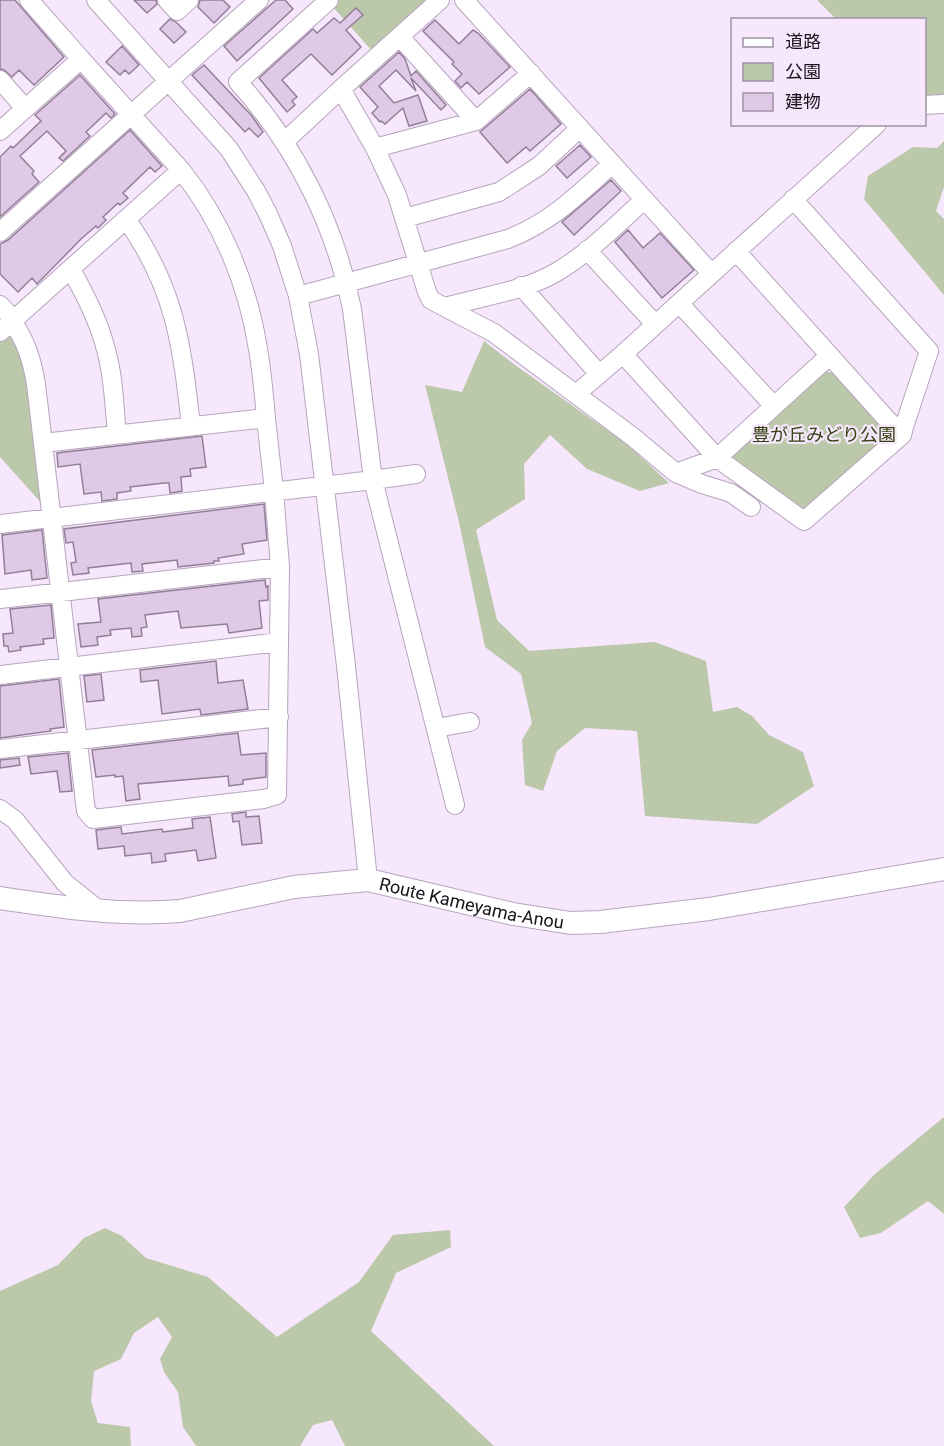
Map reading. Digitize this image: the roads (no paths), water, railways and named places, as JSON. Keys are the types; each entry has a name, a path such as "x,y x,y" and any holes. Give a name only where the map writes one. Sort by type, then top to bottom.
{"main road":[{"name":"Route Kameyama-Anou","path":"0,898 100,911 180,911 294,888 368,880 513,914 562,922 591,922 709,909 944,869"}],"street":[{"path":"0,305 9,325 23,337 33,366 86,811 93,819 264,799 277,795 279,567 274,491 256,338 240,275 223,234 192,184 29,0"},
{"path":"96,0 218,135 256,191 282,246 298,296 309,354 325,485 368,880"},
{"path":"167,0 177,11 189,0"},
{"path":"0,232 259,0"},
{"path":"330,0 238,82 270,121 306,178 334,242 347,283 357,342 374,480 455,806"},
{"path":"284,142 440,0"},
{"path":"464,0 711,273"},
{"path":"400,37 476,121"},
{"path":"0,131 81,59"},
{"path":"375,148 476,121 531,73"},
{"path":"0,80 25,108"},
{"path":"341,89 375,148 397,195 431,300 494,333 633,437 676,473 731,493 751,507"},
{"path":"926,105 944,104"},
{"path":"576,394 875,126"},
{"path":"405,218 499,192 539,166 580,128"},
{"path":"298,296 508,239 528,231 553,216 612,164"},
{"path":"9,325 181,170"},
{"path":"623,354 717,459 804,521 902,435 929,351 793,199"},
{"path":"445,307 521,286 554,273 587,250 644,200"},
{"path":"126,219 135,231 164,286 172,308 184,363 192,426"},
{"path":"587,250 655,324"},
{"path":"736,251 892,425 904,427"},
{"path":"71,268 88,300 107,351 112,375 117,434"},
{"path":"521,286 599,374"},
{"path":"679,303 774,406"},
{"path":"676,473 717,459 829,356"},
{"path":"43,443 266,418"},
{"path":"0,524 416,474"},
{"path":"0,598 279,567"},
{"path":"0,675 279,642"},
{"path":"0,749 279,717"},
{"path":"436,728 470,722"},
{"path":"0,809 15,820 65,883 100,911"}],"park label":[{"name":"豊が丘みどり公園","path":"824,434"}]}
